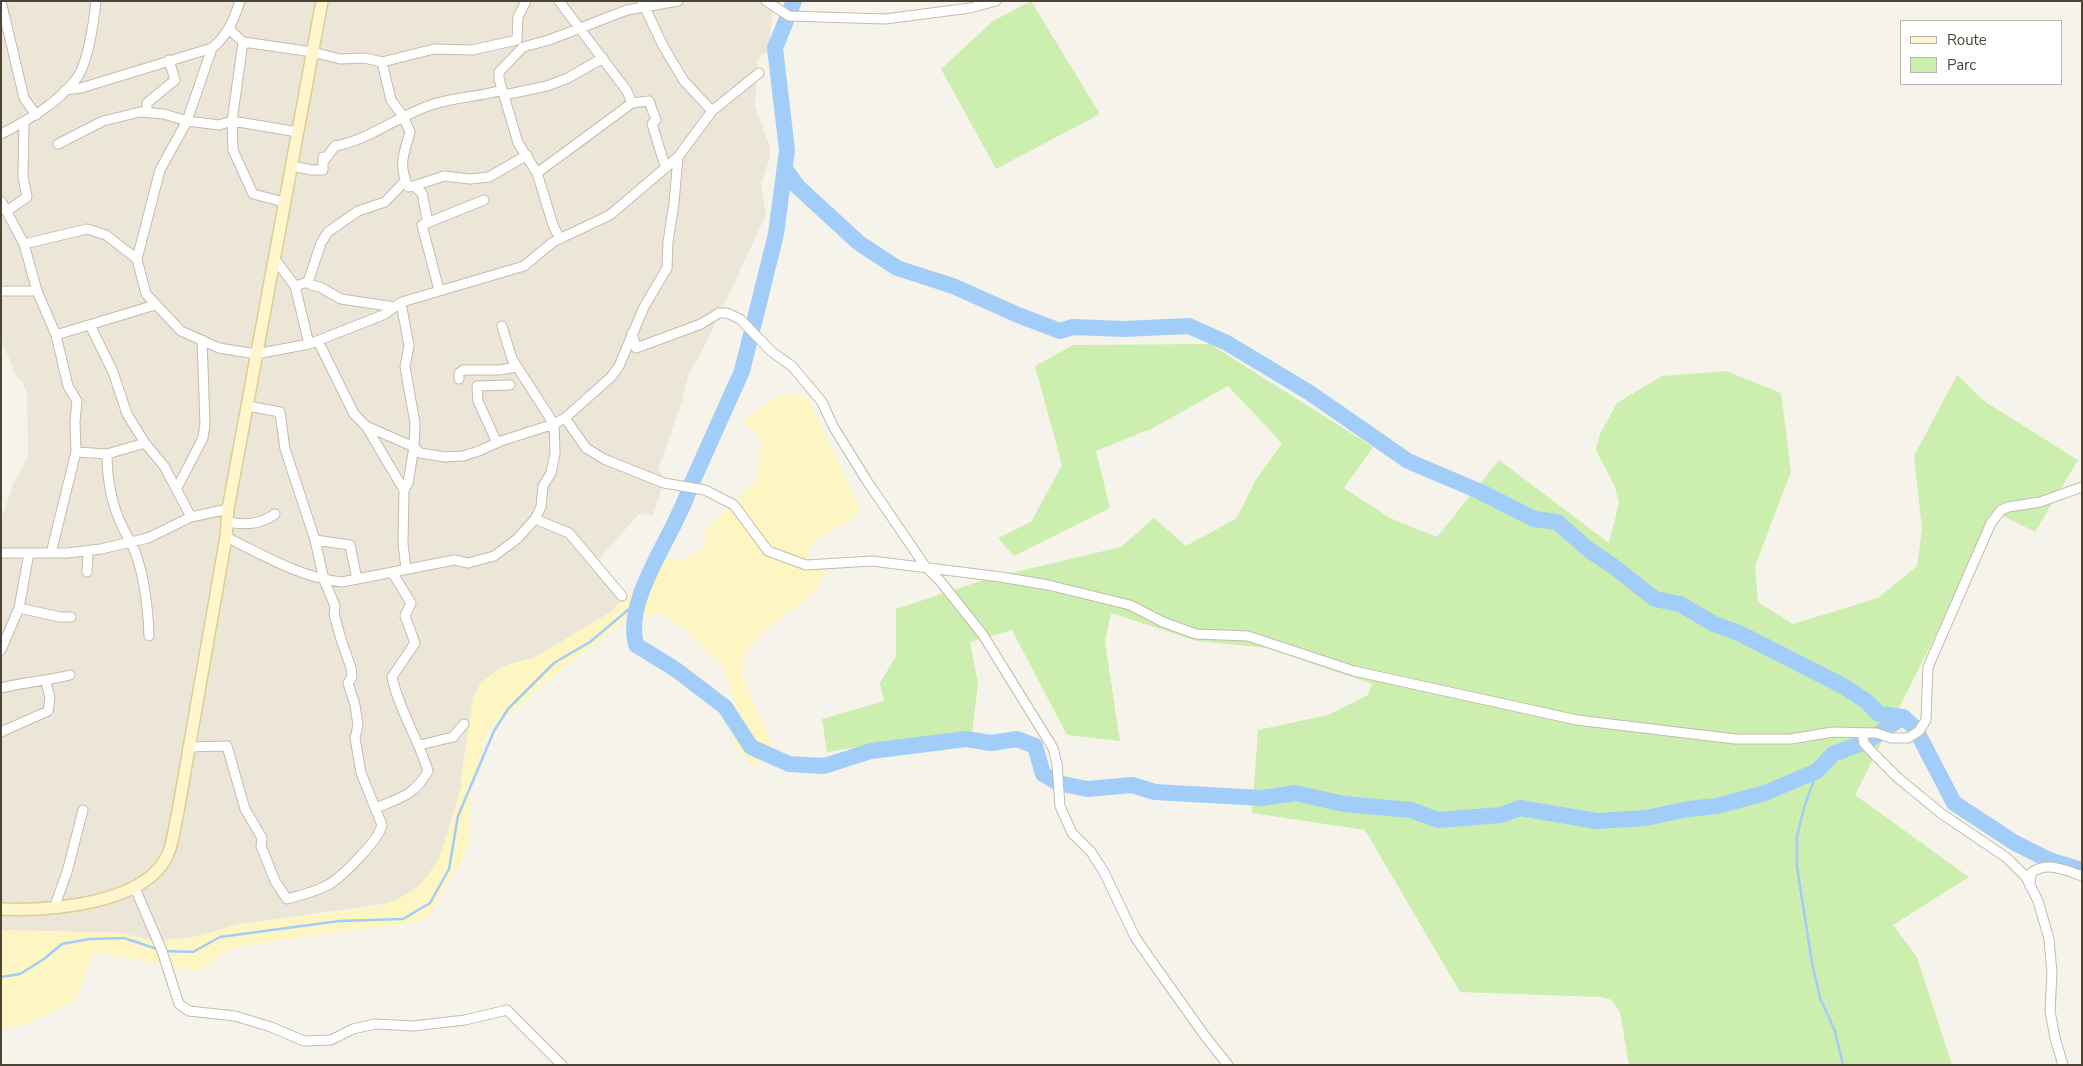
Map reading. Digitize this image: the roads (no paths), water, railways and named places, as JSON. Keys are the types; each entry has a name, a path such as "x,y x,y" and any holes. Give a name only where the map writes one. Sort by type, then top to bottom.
{"street":[{"path":"1,1 24,98 36,115"},
{"path":"1,134 36,115 77,78 91,34 96,1"},
{"path":"65,90 105,81 212,48 223,39 230,29 239,5 231,1"},
{"path":"1,909 34,910 54,908 111,896 134,886 155,873 168,854 226,538 228,509 322,1"},
{"path":"526,1 518,17 520,44 499,72 503,93 518,143 537,173 553,225 560,239"},
{"path":"559,1 627,91 632,103"},
{"path":"230,29 243,42 313,52 340,59 365,58 382,62 434,49 472,50 520,44 581,28 644,2 678,1"},
{"path":"766,1 789,16 885,20 970,8 996,1"},
{"path":"644,2 663,46 684,81 712,111"},
{"path":"243,42 232,121 233,150 253,194 284,202"},
{"path":"212,48 186,121 160,170 137,259 146,294 154,305 181,331 219,348 256,354 309,344 383,315 398,305 439,290 524,266 560,239 610,215 678,156 712,111 758,73"},
{"path":"291,166 323,170 323,157 326,158 336,146 355,142 403,116 433,104 547,86 568,78 603,58"},
{"path":"147,112 147,104 175,80 169,60"},
{"path":"382,62 391,100 403,116 410,132 401,157 408,187 444,176 470,179 489,178 527,155"},
{"path":"537,173 632,103 649,101 656,120 652,124 666,166"},
{"path":"58,144 103,121 140,112 164,114 186,121 219,125 232,121 298,132"},
{"path":"7,211 28,197 23,178 24,122"},
{"path":"366,426 414,447 420,453 445,457 463,456 497,442 554,424 564,418 610,377 619,366 644,307 667,268 668,242 678,156"},
{"path":"308,282 321,243 328,232 358,211 385,202 406,180"},
{"path":"414,186 422,193 428,223"},
{"path":"439,290 422,224 484,200"},
{"path":"1,201 24,244 37,291 56,335 68,386 77,401 75,422 76,452 51,553"},
{"path":"24,244 86,229 106,234 137,259"},
{"path":"274,258 295,286 309,344"},
{"path":"295,286 308,282"},
{"path":"308,282 341,299 398,305"},
{"path":"1,291 37,291"},
{"path":"56,335 154,305"},
{"path":"398,305 409,346 405,367 414,408 414,447 408,483 404,490 403,544 406,569"},
{"path":"632,332 636,348 701,324 719,313 727,313 740,319 772,352 792,366 822,402 833,426 867,481 925,566 941,582 983,634 1053,748 1057,764 1060,806 1072,833 1091,852 1104,872 1135,937 1148,957 1228,1065"},
{"path":"90,326 113,372 127,414 145,443 164,466 191,517"},
{"path":"226,538 293,569 324,580 342,582 454,560 468,563 494,556 517,539 535,519 541,506 543,486 551,473 554,453 554,424 512,359 502,326"},
{"path":"177,488 203,438 205,424 202,340"},
{"path":"318,341 354,414 366,426 404,490"},
{"path":"459,379 459,373 463,370 499,370 517,367"},
{"path":"497,442 478,400 477,386 510,385"},
{"path":"188,747 227,746 245,809 262,838 261,846 275,881 287,899 324,887 349,866 381,830 382,825 357,755 355,738 358,725 356,705 348,683 352,676 352,668 336,623 335,606 324,580 315,540 285,449 280,412 248,406"},
{"path":"564,418 586,448 604,459 664,483 705,490 734,505 768,551 806,565 872,561 925,566 1057,587 1130,605 1163,622 1196,634 1248,636 1354,671 1577,720 1735,739 1791,739 1833,732 1908,738 1919,731 1926,720 1928,667 1991,523 2001,510 2040,502 2082,487"},
{"path":"76,452 107,454 145,443"},
{"path":"107,454 107,478 110,492 118,517 130,542 147,598 149,636"},
{"path":"4,553 88,551 148,538 191,517 228,509"},
{"path":"227,522 251,524 267,520 275,514"},
{"path":"535,519 569,533 622,596"},
{"path":"315,540 350,545 357,579"},
{"path":"87,572 88,551"},
{"path":"1,650 19,608 29,553"},
{"path":"376,808 404,796 420,785 428,771 420,745 396,695 392,677 415,643 405,616 411,603 392,572"},
{"path":"19,608 60,617 71,617"},
{"path":"1,688 19,683 46,682 70,675"},
{"path":"1,732 48,712 50,698 46,682"},
{"path":"420,745 453,737 464,724"},
{"path":"1862,734 1864,742 1872,752 1898,778 1942,814 2007,858 2026,877 2038,901 2049,939 2052,973 2050,1011 2055,1038 2064,1065"},
{"path":"54,908 67,872 83,810"},
{"path":"2030,886 2031,873 2038,868 2054,867 2082,876"},
{"path":"134,886 162,951 179,1004 189,1011 235,1016 272,1026 304,1041 331,1040 353,1029 375,1024 413,1026 465,1020 507,1010 562,1065"}],"waterway":[{"path":"794,1 775,48 787,150 776,234 742,371 674,525 644,586 637,607 634,626 636,645 675,669 725,707 751,747 789,764 824,766 871,751 966,739 991,743 1017,739 1035,746 1043,774 1058,783 1087,789 1132,785 1155,792 1263,798 1295,793 1344,804 1411,810 1438,820 1501,815 1520,808 1597,821 1646,818 1688,809 1717,806 1765,793 1817,771 1833,754 1868,741 1903,717"},
{"path":"785,169 798,187 859,243 897,268 953,286 1018,315 1060,331 1073,327 1123,329 1189,326 1227,343 1310,393 1408,461 1481,492 1534,519 1557,522 1589,550 1655,599 1680,604 1714,624 1741,634 1843,686 1866,701 1879,714 1903,717 1915,728 1954,803 2015,843 2049,860 2082,870"},
{"path":"165,951 193,952 220,937 339,921 403,919 430,903 449,869 458,816 494,731 508,709 554,663 590,642 635,604"},
{"path":"1817,771 1804,808 1797,836 1797,867 1812,963 1820,998 1835,1031 1843,1065"},
{"path":"1,977 20,974 44,959 62,944 89,939 124,938 157,949"}]}
